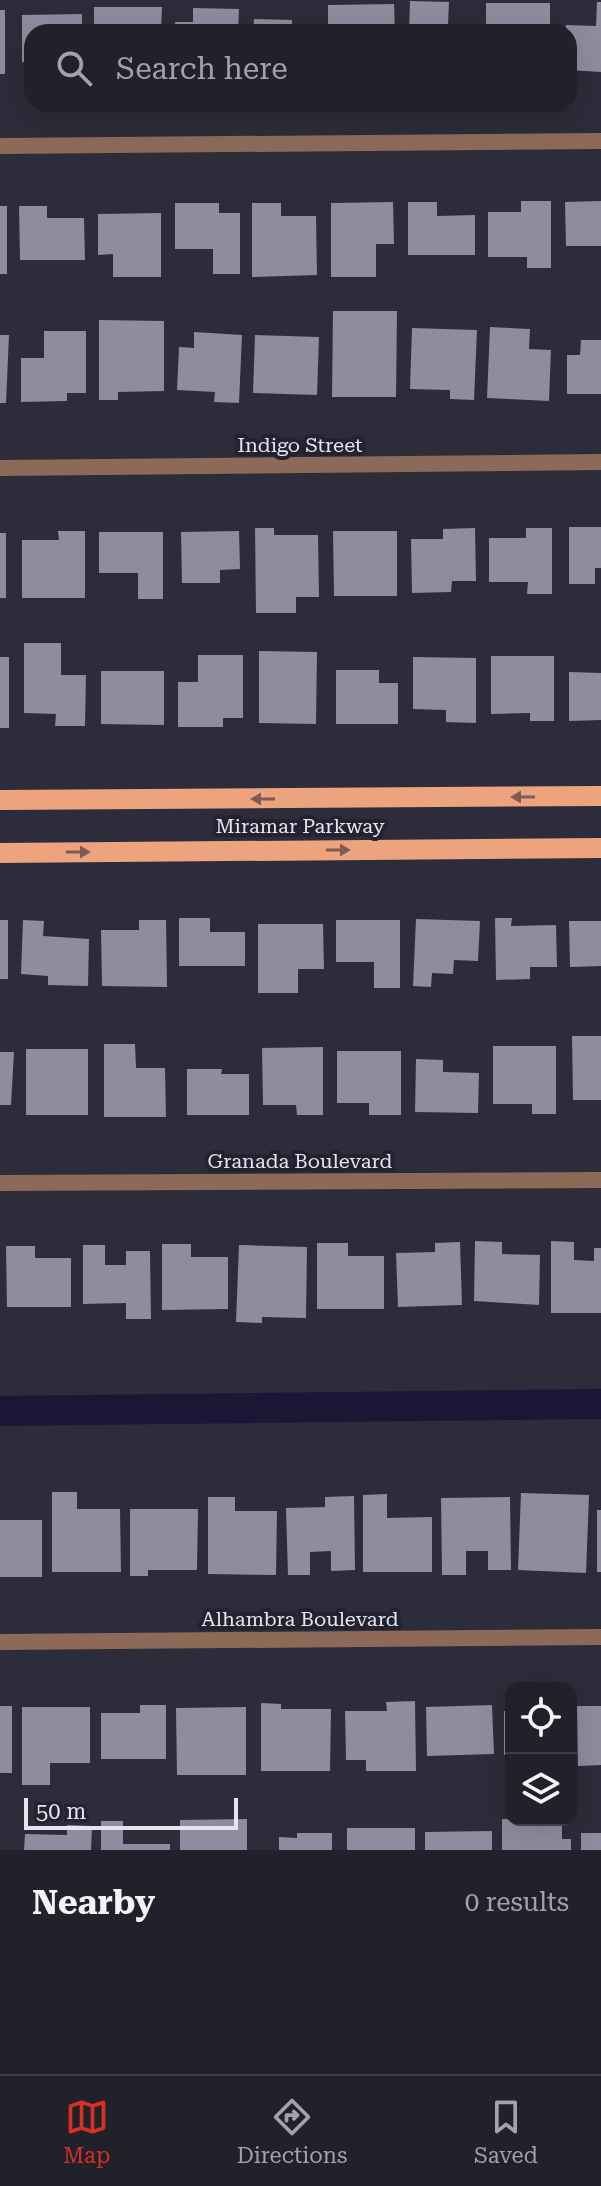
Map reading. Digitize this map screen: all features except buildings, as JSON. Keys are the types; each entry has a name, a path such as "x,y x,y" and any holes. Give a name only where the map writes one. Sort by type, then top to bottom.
{"main road":[{"name":"Miramar Parkway","path":"0,800 601,796"},
{"name":"Miramar Parkway","path":"0,853 601,848"}],"street":[{"path":"0,146 601,141"},
{"name":"Indigo Street","path":"0,468 601,462"},
{"name":"Granada Boulevard","path":"0,1183 601,1180"},
{"name":"Alhambra Boulevard","path":"0,1642 601,1637"}],"waterway":[{"path":"0,1411 601,1404"}]}
